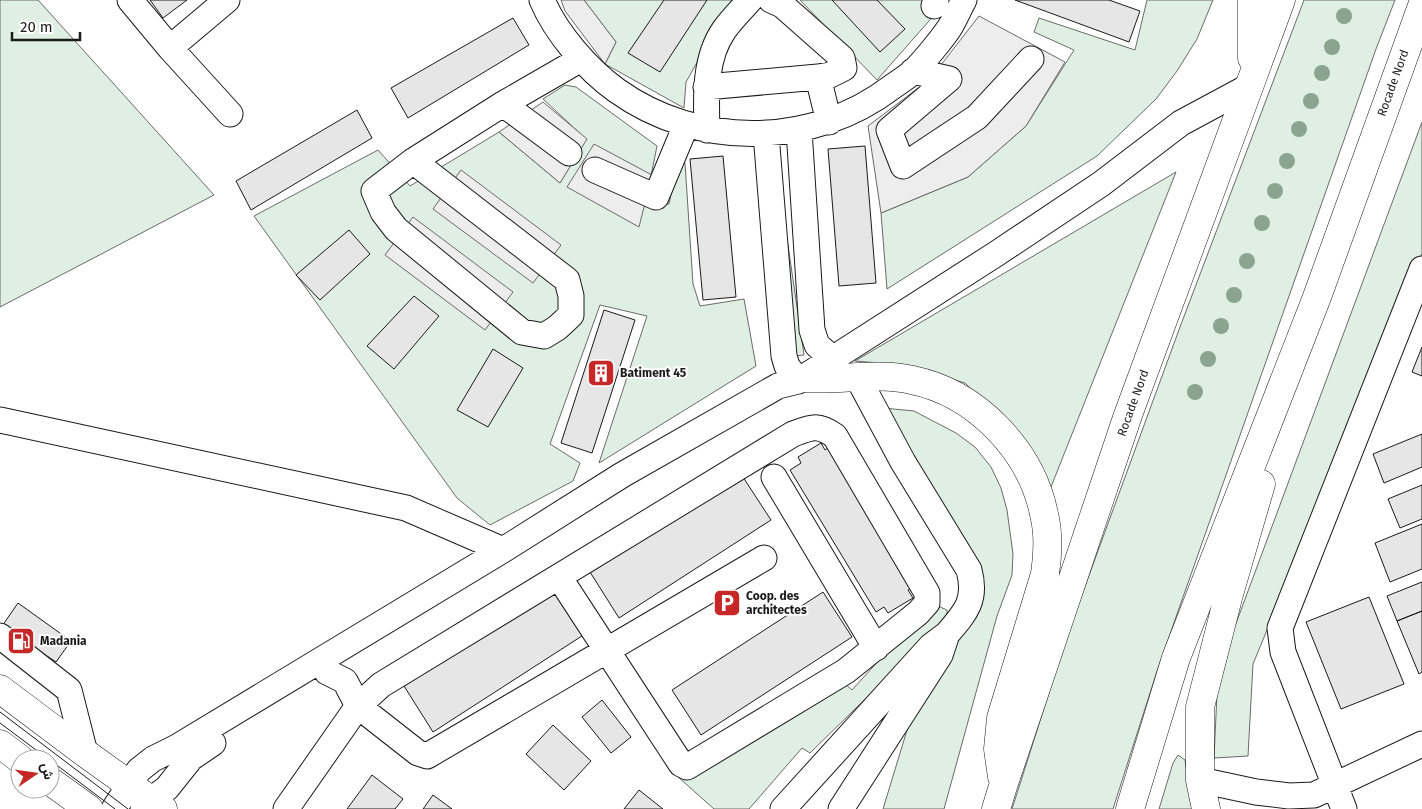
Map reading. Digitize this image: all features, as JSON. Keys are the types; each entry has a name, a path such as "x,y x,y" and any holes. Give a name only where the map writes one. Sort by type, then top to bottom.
{"main road":[{"path":"1250,83 1252,0"},
{"name":"Rocade Nord","path":"996,809 1128,415 1281,0"},
{"name":"Rocade Nord","path":"1130,809 1176,658 1317,297 1422,6"},
{"path":"1378,125 1422,34"},
{"path":"1206,809 1200,780 1200,707 1229,594 1317,297"},
{"path":"800,379 826,380 876,376 913,380 940,389 971,406 989,420 1021,459 1038,492 1044,513 1048,554 1045,574 1001,718 998,734 999,766 1004,783"},
{"path":"0,689 147,801"},
{"path":"60,788 89,809"}],"street":[{"path":"130,0 170,48 230,114"},
{"path":"170,48 226,0"},
{"path":"542,0 547,13 581,59 604,81 629,99 656,114 696,127 766,134 799,130 829,122 874,101 914,71 950,28 964,0"},
{"path":"595,170 656,197 696,127 715,48 724,31 750,0"},
{"path":"706,87 818,77 830,75 844,68 842,58 782,5 770,0"},
{"path":"413,161 568,280 571,296 571,315 558,328 544,336 522,332 396,229 383,212 374,191 413,161 503,104 581,59"},
{"path":"914,71 949,78 889,130 903,166 977,117 1031,59"},
{"path":"818,77 829,122"},
{"path":"114,809 147,801 167,788 191,758 534,538 786,396 800,379 996,254 1101,184 1181,123 1250,83"},
{"path":"503,104 569,153"},
{"path":"799,130 813,337 817,345 833,359"},
{"path":"766,134 784,356 787,366 800,379"},
{"path":"1344,809 1282,652 1280,628 1422,269"},
{"path":"783,809 931,646 947,634 967,610 972,590 969,570 902,462 858,378"},
{"path":"0,420 406,508 503,550"},
{"path":"286,809 358,706 381,685 793,434 810,428 825,429 835,436 927,593 927,603 918,613 846,671 687,767 681,764 559,577"},
{"path":"774,477 876,648"},
{"path":"147,801 139,770 146,764 177,748 503,550 534,538"},
{"path":"327,672 345,681 358,706 418,753 427,756 764,558"},
{"path":"841,809 940,654 947,634"},
{"path":"0,636 68,690 85,753"},
{"path":"1200,780 1256,792 1289,796 1314,795 1422,744"}],"green space":[{"path":"0,0 38,0 214,195 0,307"},
{"path":"584,0 732,0 686,82 684,108 605,64 616,42"},
{"path":"800,0 942,0 936,13 877,80"},
{"path":"1147,0 1213,0 1197,39 1177,71 1156,99 1097,156 887,289 881,213 968,177 1026,126 1074,50 1034,32 1039,18 1135,50"},
{"path":"1304,0 1395,0 1376,49 1157,671 1113,809 1012,809 1069,630 1180,327"},
{"path":"565,85 576,87 657,146 645,205 669,204 678,159 685,163 693,284 700,306 744,299 756,366 599,463 647,316 600,305 550,444 580,463 573,481 490,525 457,498 254,216 378,150 410,186 499,132 560,183 586,139 543,99"},
{"path":"1422,122 1422,253 1253,664 1248,756 1214,758 1218,672"},
{"path":"773,142 804,355 795,356"},
{"path":"1176,172 1049,492 1011,427 965,383 903,365 855,361"},
{"path":"873,407 914,411 956,433 975,447 991,467 1001,488 1007,510 1013,554 1012,575 997,616 944,809 883,809 911,717 971,594"},
{"path":"931,603 947,610 947,619 810,753 802,748 749,809 714,809 677,776 695,773 842,681 852,690"},
{"path":"1178,755 1185,760 1192,809 1159,809 1173,763"}],"shaded area":[{"path":"561,0 584,0 616,42 605,64 565,11"},
{"path":"979,16 1065,62 1026,126 968,177 881,213 868,126 930,79"},
{"path":"543,102 587,139 560,183 499,132"},
{"path":"594,144 652,175 639,227 567,187"},
{"path":"461,170 561,245 533,283 433,209"},
{"path":"413,217 513,292 485,330 385,255"}],"building":[{"path":"150,0 187,0 163,18"},
{"path":"664,0 707,0 660,72 628,53"},
{"path":"832,0 877,0 905,29 880,52"},
{"path":"1015,0 1109,0 1140,11 1129,42"},
{"path":"513,18 529,45 408,118 391,88"},
{"path":"357,110 372,138 251,210 236,181"},
{"path":"865,146 876,283 839,286 828,149"},
{"path":"723,156 736,297 703,300 690,159"},
{"path":"349,230 370,254 320,300 296,275"},
{"path":"414,296 439,316 394,369 367,346"},
{"name":"Batiment 45","path":"604,310 635,320 592,453 561,443"},
{"path":"1422,347 1422,376 1412,372"},
{"path":"493,349 523,368 488,427 457,410"},
{"path":"1422,434 1422,467 1384,483 1373,454"},
{"path":"821,443 825,450 832,445 916,585 908,590 913,598 888,613 884,607 876,612 790,470 801,463 798,457"},
{"path":"741,474 771,520 619,618 590,572"},
{"path":"1422,485 1422,519 1400,528 1388,499"},
{"path":"1422,524 1422,569 1390,582 1375,543"},
{"path":"1422,582 1422,611 1397,621 1387,596"},
{"path":"555,588 585,634 433,732 404,686"},
{"path":"823,592 852,637 701,735 672,690"},
{"path":"1369,597 1404,684 1341,709 1306,622"},
{"path":"18,603 71,641 56,662 41,652 30,668 0,629"},
{"path":"1422,611 1422,672 1419,674 1397,621"},
{"path":"602,700 631,737 611,753 582,717"},
{"path":"553,725 591,761 564,790 526,754"},
{"path":"372,775 403,799 395,809 347,809"},
{"path":"639,790 663,809 624,809"},
{"path":"433,795 452,809 423,809"}],"tram line":[{"path":"0,712 128,809"},
{"path":"0,723 35,749"},
{"path":"60,768 115,809"}],"place":[{"name":"Batiment 45","path":"601,373"},
{"name":"Coop. des architectes","path":"727,603"},
{"name":"Madania","path":"21,641"}]}
